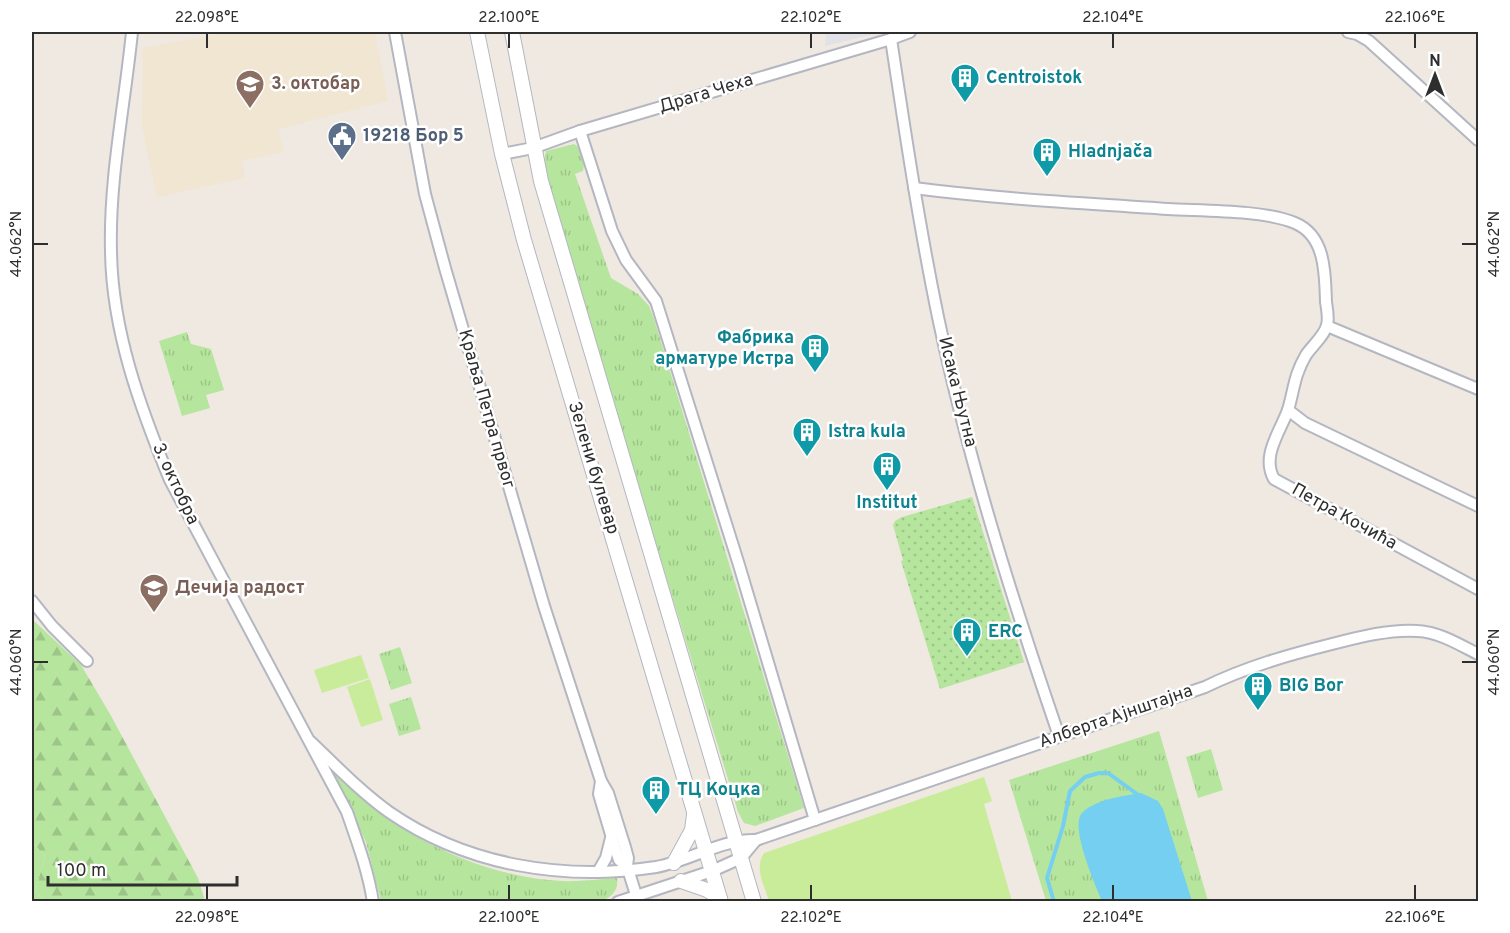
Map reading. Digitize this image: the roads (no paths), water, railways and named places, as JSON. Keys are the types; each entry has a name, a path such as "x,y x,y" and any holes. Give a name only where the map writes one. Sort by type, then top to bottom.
{"street":[{"name":"3. октобра","path":"132,32 114,184 111,250 114,299 125,351 170,480 347,812 364,861 373,902"},
{"name":"Краља Петра првог","path":"395,32 425,194 445,268 544,606 601,781 608,793 625,847 628,858 627,868 636,895"},
{"name":"Зелени булевар","path":"477,32 502,154 524,240 721,900"},
{"name":"Зелени булевар","path":"512,32 541,181 754,902"},
{"name":"Драга Чеха","path":"502,154 533,148 580,131 910,32"},
{"path":"1352,33 1369,41 1479,140"},
{"name":"Исака Њутна","path":"891,39 914,188 938,318 981,487 1030,650 1059,736"},
{"path":"580,131 612,231 626,260 656,301 815,820"},
{"path":"914,188 1046,202 1241,213 1299,224 1316,243 1322,256 1325,270 1327,326 1479,389"},
{"name":"Петра Кочића","path":"1327,326 1307,353 1293,382 1288,410 1275,439 1269,463 1274,479 1479,589"},
{"path":"1288,410 1305,423 1479,506"},
{"path":"32,601 52,626 87,661"},
{"name":"Алберта Ајнштајна","path":"311,742 390,812 432,836 471,853 505,864 535,870 598,872 674,863 737,841 756,840 1205,687 1239,671 1274,659 1360,637 1419,631 1436,635 1479,654"},
{"name":"Краља Петра првог","path":"601,781 599,794 619,860 627,868"},
{"path":"674,863 692,830 694,810"},
{"path":"598,872 609,849 611,834"},
{"path":"618,902 712,871 741,858 756,840"},
{"path":"681,881 707,890 721,900"}],"water":[{"path":"1141,793 1158,801 1163,809 1192,901 1102,901 1081,841 1079,819 1083,812 1095,804"}],"waterway":[{"path":"1054,902 1047,878 1063,826 1070,791 1085,777 1108,773 1137,794"}],"place":[{"name":"Centroistok","path":"965,104"},
{"name":"3. октобар","path":"250,110"},
{"name":"19218 Бор 5","path":"342,162"},
{"name":"Hladnjača","path":"1047,178"},
{"name":"Фабрика арматуре Истра","path":"815,374"},
{"name":"Istra kula","path":"807,458"},
{"name":"Institut","path":"887,492"},
{"name":"Дечија радост","path":"154,614"},
{"name":"ERC","path":"967,658"},
{"name":"BIG Bor","path":"1258,712"},
{"name":"ТЦ Коцка","path":"656,816"}]}
